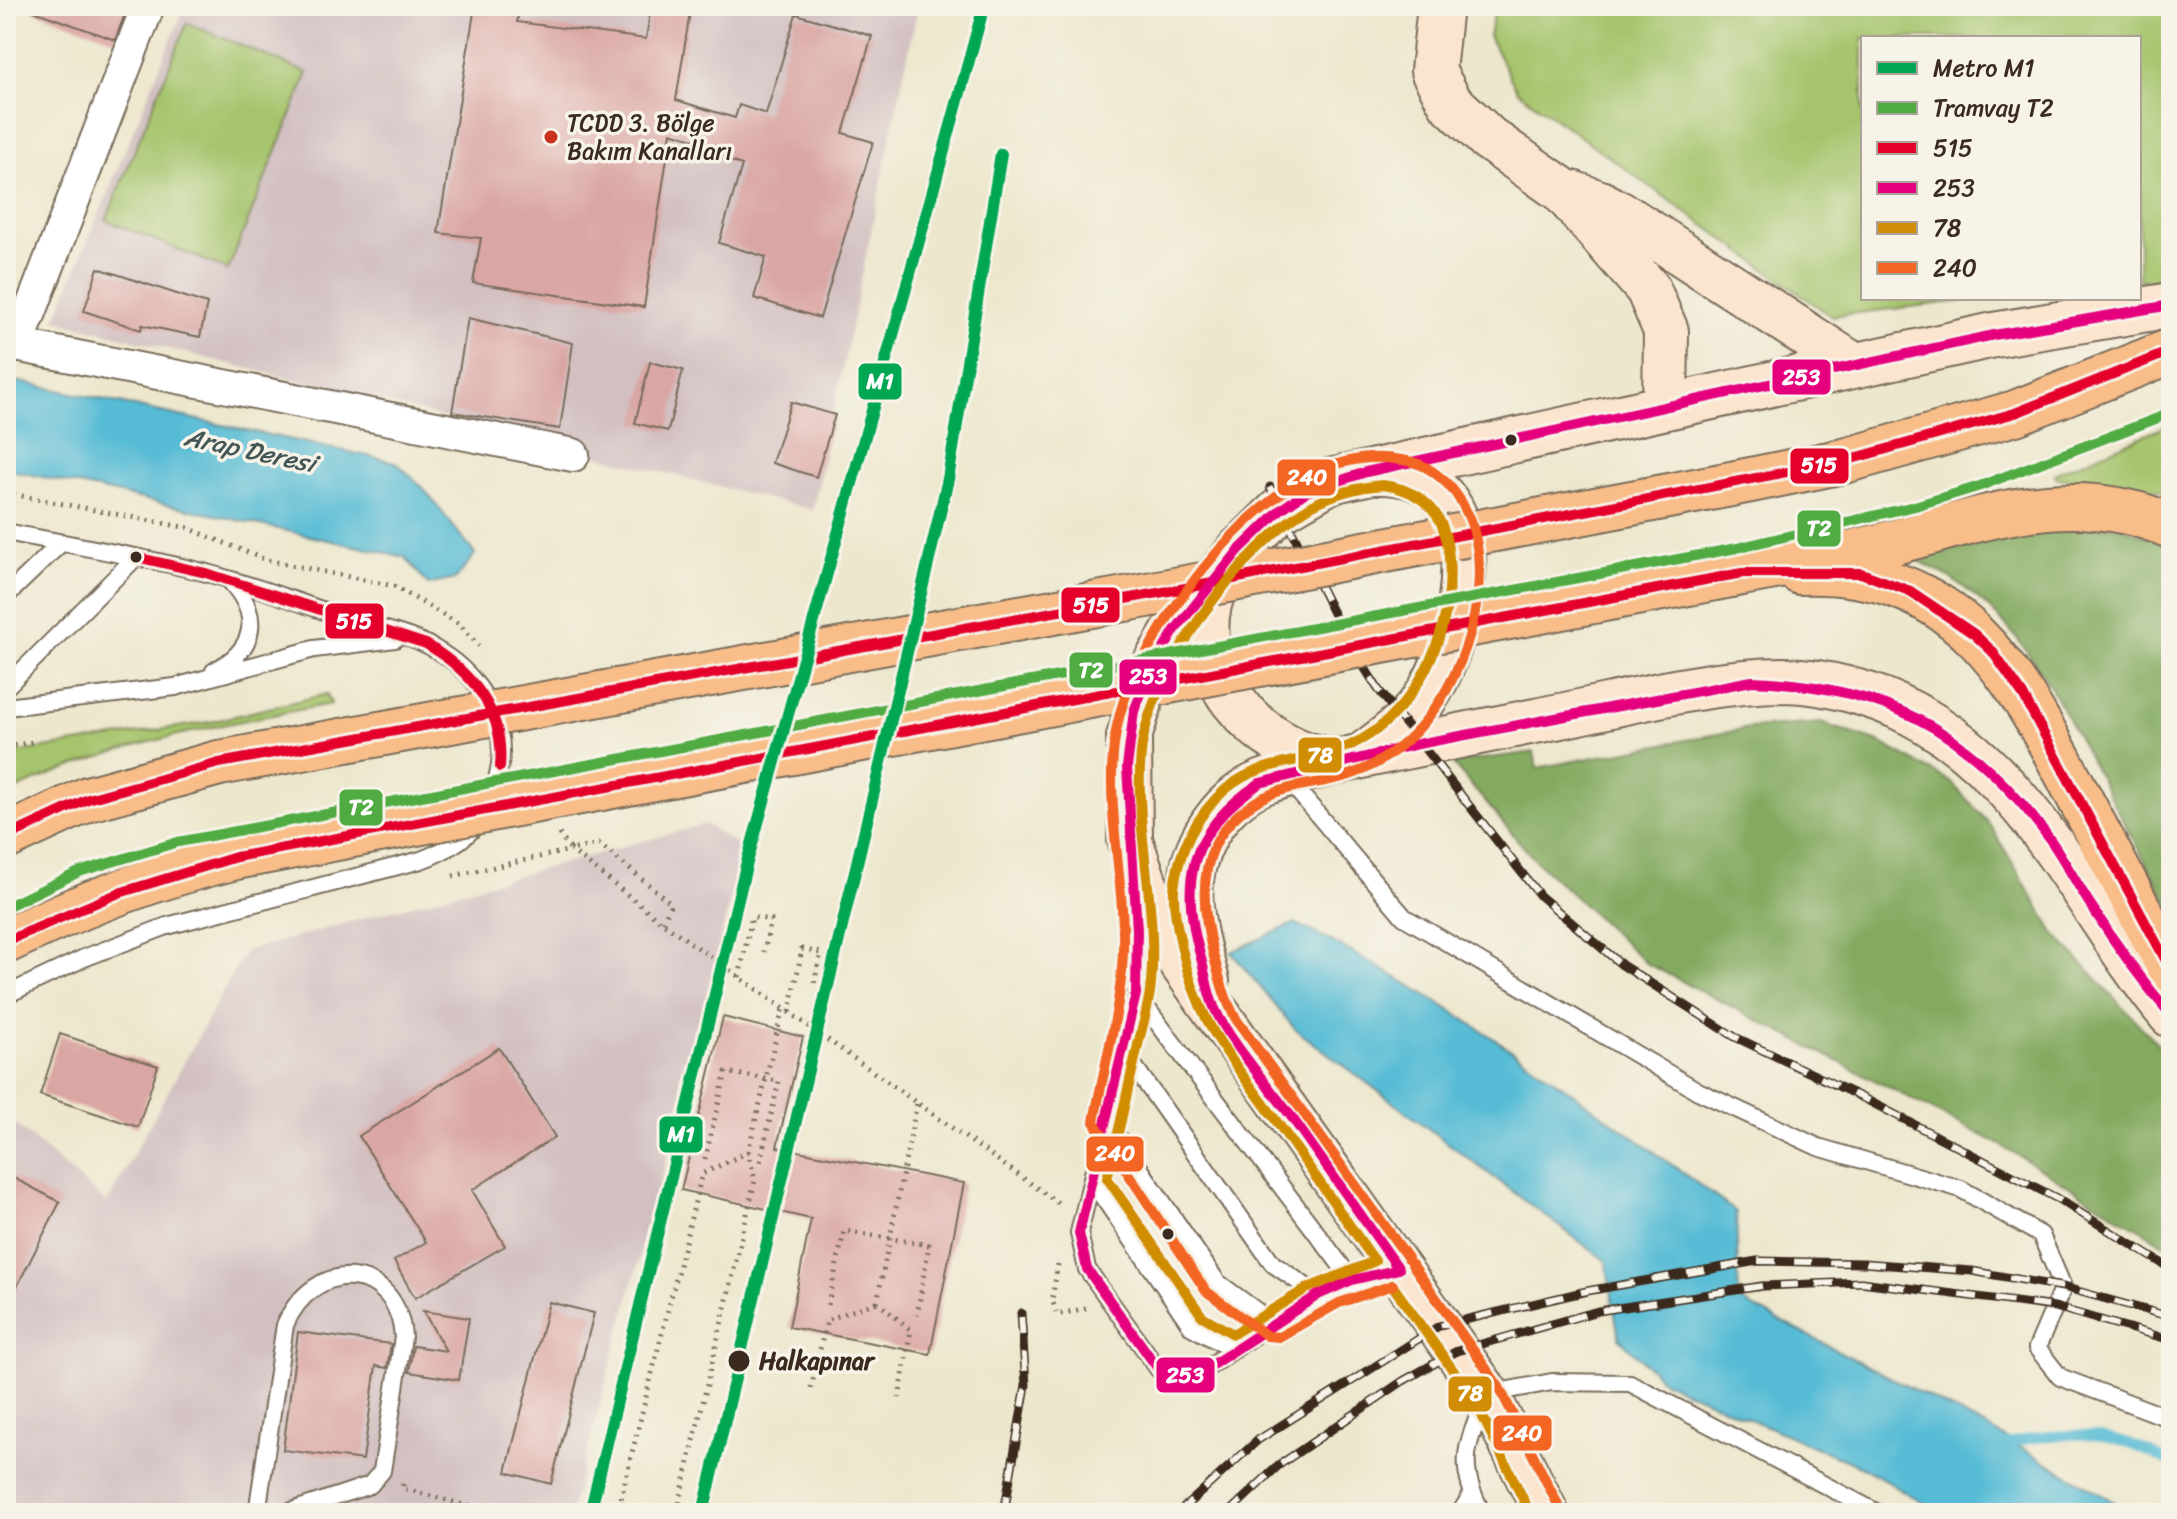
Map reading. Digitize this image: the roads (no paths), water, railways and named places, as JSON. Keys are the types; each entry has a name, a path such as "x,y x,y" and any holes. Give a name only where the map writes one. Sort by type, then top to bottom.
{"main road":[{"path":"1440,6 1433,71 1450,102 1488,138 1562,190 1648,289 1666,331 1665,406"},
{"path":"1562,190 1600,203 1629,219 1853,365"},
{"path":"1546,1513 1487,1394 1163,937 1130,840 1127,767 1134,711 1150,672 1175,630 1224,568 1280,510 1306,492 1366,472 1853,365 1994,335 2171,305"},
{"path":"6,837 88,799 219,763 1202,585 1844,461 2015,413 2171,351"},
{"path":"1224,568 1205,621 1206,651 1217,678 1241,710 1281,742 1318,760 1351,758 1393,733 1427,695 1451,646 1466,585 1462,540 1447,505 1436,492 1410,475 1366,472"},
{"path":"6,941 104,897 191,867 236,857 1865,550 2022,507 2062,503 2118,507 2171,526"},
{"path":"1742,573 1861,573 1910,591 1974,634 1992,651 2023,695 2171,970"},
{"path":"1215,1010 1190,921 1190,875 1199,851 1220,814 1260,783 1351,758 1752,681 1790,680 1867,695 1909,711 1960,741 2003,783 2044,831 2099,918 2171,1015"}],"street":[{"path":"148,6 12,344 573,455"}],"lane":[{"path":"6,532 136,557 229,580 434,648 462,670 489,704 496,720 501,761 490,802 468,837 452,848 421,860 167,926 84,958 6,995"},
{"path":"6,596 61,543"},
{"path":"6,687 136,557"},
{"path":"190,684 221,667 241,651 248,639 250,609 229,580"},
{"path":"6,707 190,684 314,649 404,638"},
{"path":"1285,776 1404,917 1698,1091 1818,1147 1961,1189 2041,1235 2063,1287 2037,1348 2060,1377 2171,1419"},
{"path":"1130,840 1137,930 1136,994 1108,1122 1079,1233 1087,1269 1159,1370 1194,1377 1318,1295 1352,1280 1399,1269"},
{"path":"1136,994 1352,1280"},
{"path":"1122,1049 1273,1264 1318,1295"},
{"path":"1108,1122 1217,1282 1274,1324"},
{"path":"1092,1181 1192,1327 1234,1350"},
{"path":"257,1513 285,1325 291,1311 317,1284 333,1277 351,1276 367,1281 394,1303 401,1318 403,1337 382,1471 370,1485 286,1513"},
{"path":"1482,1513 1472,1494 1464,1456 1487,1394 1552,1382 1630,1383 1873,1510"},
{"path":"1460,1513 1472,1494"}],"water":[{"name":"Arap Deresi","path":"6,379 396,462 423,488 475,554 456,579 428,585 405,557 6,469"},
{"path":"1295,923 1411,986 1522,1057 1736,1212 1739,1300 1986,1427 2133,1513 1940,1513 1864,1468 1664,1382 1619,1338 1606,1261 1295,1029 1231,952"}],"waterway":[{"path":"2001,1445 2046,1436 2088,1435 2129,1444 2171,1464"}],"railway":[{"path":"1270,487 1344,635 1378,689 1540,896 1622,965 1735,1037 1865,1099 2058,1199 2171,1269"},
{"path":"1178,1513 1258,1440 1439,1326 1587,1291 1757,1261 1863,1263 1972,1271 2063,1287 2171,1317"},
{"path":"1228,1513 1279,1465 1403,1381 1457,1351 1598,1311 1762,1286 1861,1282 2055,1307 2171,1340"},
{"path":"1004,1513 1026,1385 1021,1313"}],"metro line":[{"name":"M1","path":"590,1513 746,866 984,6"},
{"name":"M1","path":"703,1513 948,479 1001,154"}],"tram line":[{"name":"T2","path":"6,907 79,872 178,842 1737,548 1915,506 1980,486 2171,413"}],"place":[{"name":"TCDD 3. Bölge Bakım Kanalları","path":"551,137"},
{"name":"Halkapınar","path":"739,1361"}]}
